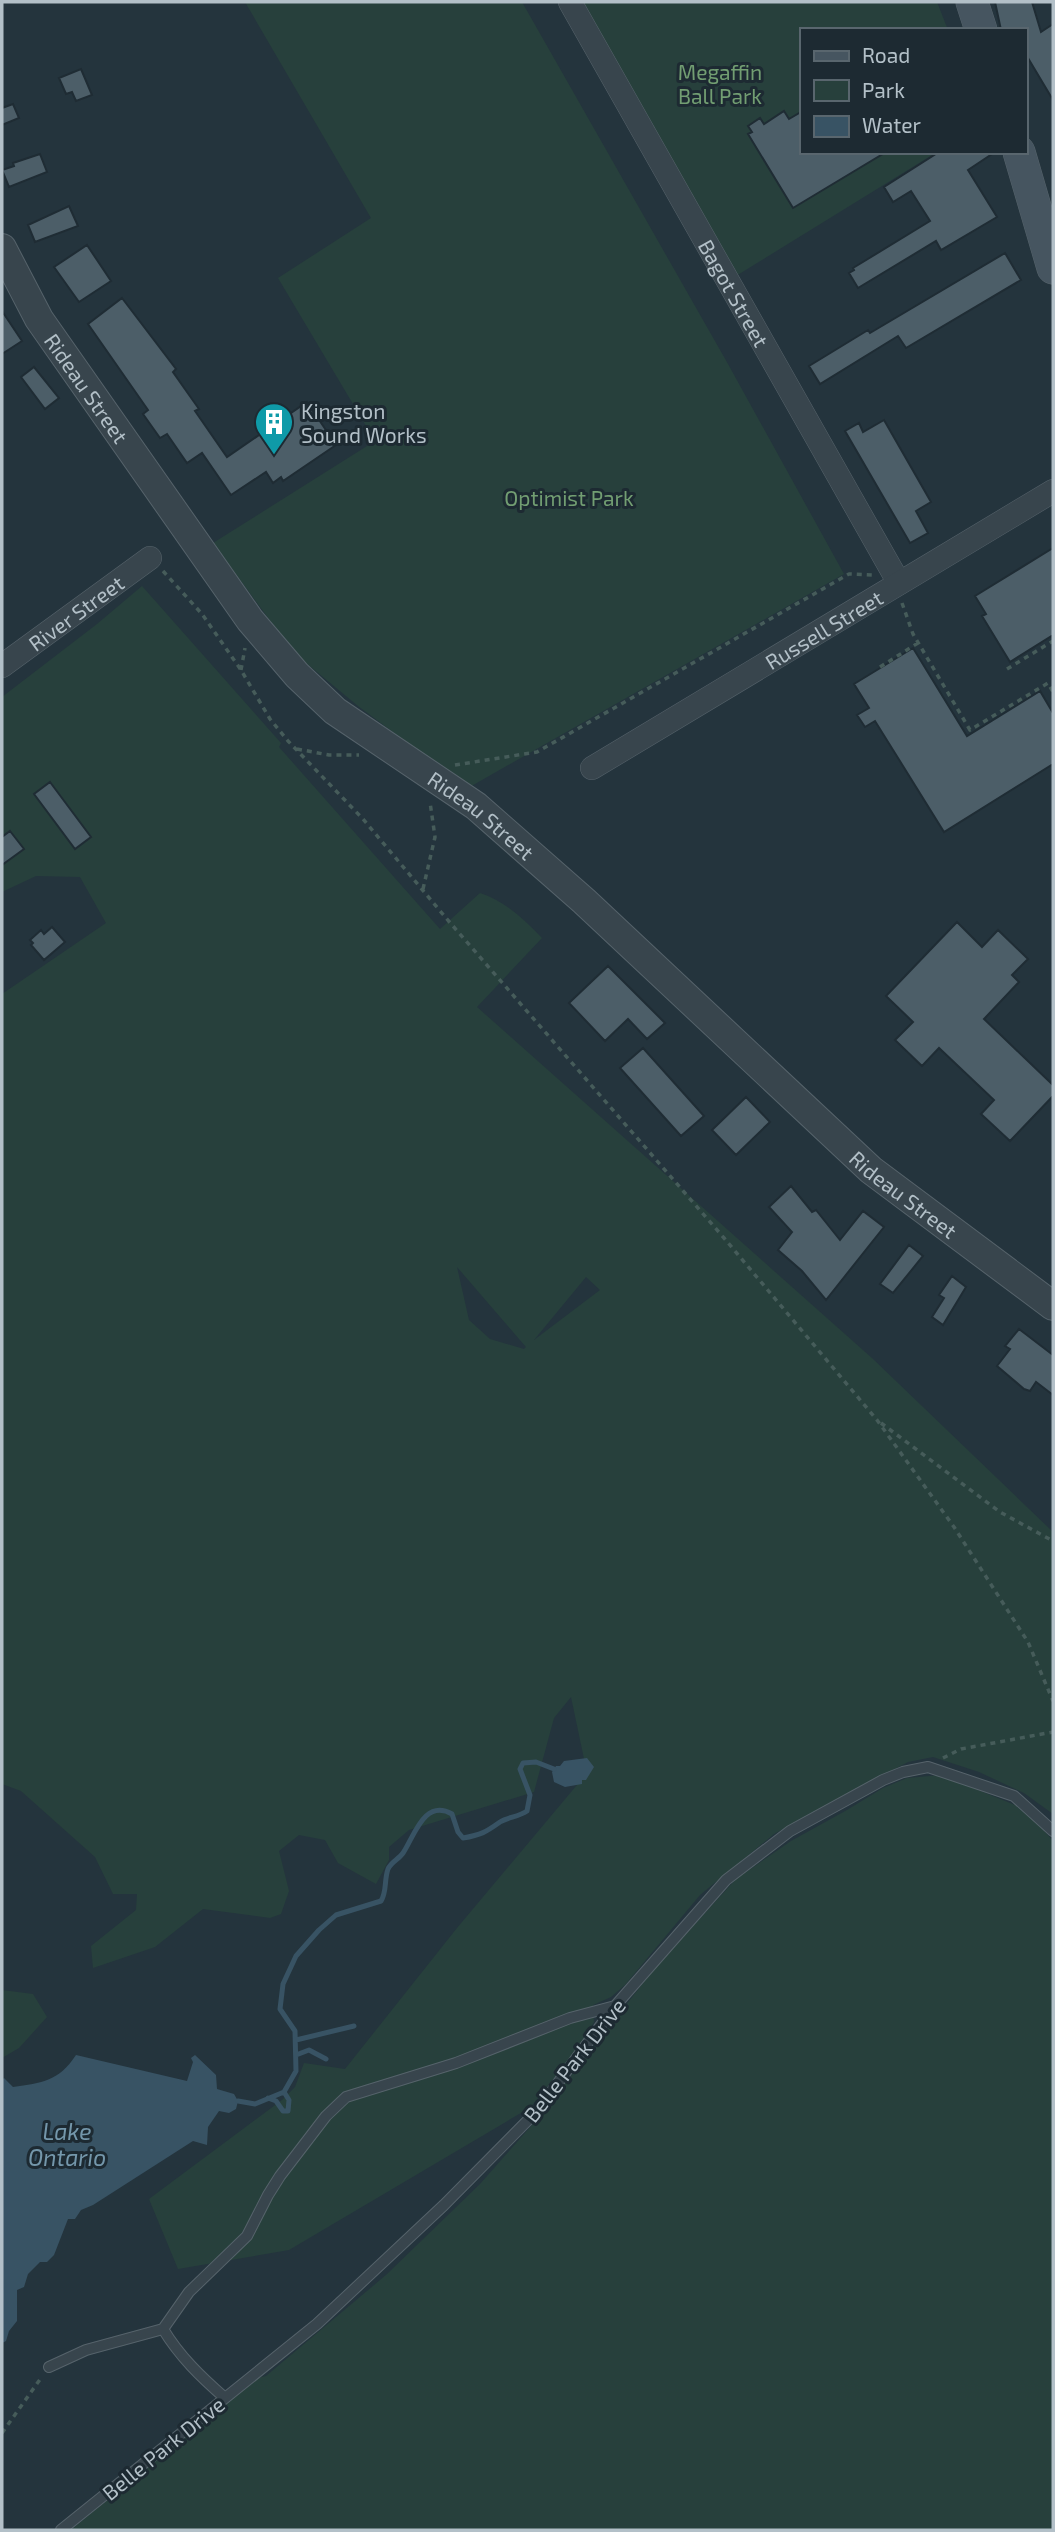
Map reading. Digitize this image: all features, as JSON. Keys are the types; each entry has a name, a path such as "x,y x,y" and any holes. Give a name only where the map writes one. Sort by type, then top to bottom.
{"main road":[{"path":"972,2 980,28"},
{"path":"1020,154 1045,204 1053,268"}],"street":[{"name":"Bagot Street","path":"570,2 897,584"},
{"name":"Rideau Street","path":"2,248 39,319 250,621 298,675 335,711 476,806 584,901 872,1170 1053,1306"},
{"name":"Russell Street","path":"592,768 1053,491"},
{"name":"River Street","path":"2,666 156,564"}],"lane":[{"path":"925,1767 1014,1796 1053,1831"},
{"name":"Belle Park Drive","path":"61,2530 317,2324 444,2205 537,2111 615,2006 726,1880 790,1831 883,1780 925,1767"},
{"path":"49,2367 86,2350 163,2329 189,2292 247,2236 280,2176 326,2116 346,2097 456,2063 570,2018 615,2006"},
{"path":"163,2329 175,2349 198,2375 225,2398"}],"path":[{"path":"156,564 202,614 241,670 270,719 363,819 877,1420 954,1527 1028,1642 1053,1701"},
{"path":"450,766 537,752 849,574 865,573 897,584 918,643 970,730 1048,683 1053,692"},
{"path":"241,670 246,638"},
{"path":"1007,670 1053,641"},
{"path":"880,667 918,643"},
{"path":"295,748 329,755 362,755"},
{"path":"423,889 435,837 429,797"},
{"path":"877,1420 1000,1512 1053,1541"},
{"path":"925,1767 961,1749 1053,1732"},
{"path":"2,2433 49,2367"}],"green space":[{"name":"Optimist Park","path":"245,2 522,2 844,574 468,788 358,706 294,653 213,543 375,441 278,278 371,218"},
{"name":"Megaffin Ball Park","path":"581,2 937,2 947,28 800,28 800,154 934,154 736,276"},
{"path":"142,586 281,743 279,747 440,929 480,893 514,911 528,924 542,938 477,1007 873,1359 1053,1532 1053,1814 1024,1793 979,1772 933,1757 908,1762 774,1834 700,1895 625,1985 611,1997 593,2005 594,2022 584,2040 531,2107 289,2250 178,2269 149,2199 282,2100 295,2087 304,2063 345,2069 457,1928 587,1773 571,1697 554,1718 534,1792 409,1830 389,1847 389,1860 376,1884 338,1863 325,1840 299,1835 279,1851 289,1891 281,1914 270,1918 203,1909 155,1947 93,1968 91,1946 136,1910 137,1894 113,1894 95,1857 21,1791 2,1784 2,994 106,923 80,877 36,876 2,892 2,697","holes":["457,1267 526,1347 524,1349 490,1339 469,1320","586,1277 600,1290 534,1340"]},
{"path":"941,1775 1015,1805 1053,1841 1053,2530 71,2530 254,2379 266,2376 386,2275 480,2184 539,2117 654,1969 736,1879 791,1841 883,1788 907,1778"},
{"path":"2,1990 33,1994 47,2017 19,2048 2,2058"}],"water":[{"path":"587,1758 594,1767 586,1780 582,1780 582,1784 565,1787 554,1782 552,1772 556,1766 560,1766 564,1761"},
{"name":"Lake Ontario","path":"76,2055 187,2081 193,2062 191,2058 195,2055 216,2075 217,2089 234,2094 238,2101 236,2109 229,2113 219,2111 208,2127 207,2145 193,2141 81,2210 75,2219 68,2219 54,2255 47,2262 40,2262 28,2274 24,2287 17,2290 17,2321 9,2331 6,2341 2,2343 2,2080 4,2078 13,2087 41,2082 63,2070"}],"building":[{"path":"995,2 1032,2 1041,32 1053,24 1053,100 1027,56 1027,28 1001,28"},
{"path":"81,69 92,95 76,101 72,92 66,94 59,78"},
{"path":"13,104 19,118 2,125 2,108"},
{"path":"784,111 789,119 800,113 800,154 883,154 793,208 748,134 752,132 748,126 760,118 764,124"},
{"path":"40,154 47,172 9,187 2,170 14,166 13,163"},
{"path":"936,154 992,154 968,170 997,217 941,250 936,241 858,288 849,273 853,268 930,221 911,191 893,202 884,187"},
{"path":"69,206 78,226 35,242 28,225"},
{"path":"87,245 111,281 79,302 54,267"},
{"path":"1005,253 1021,280 906,348 898,336 820,384 809,366"},
{"path":"122,298 176,369 173,372 199,409 195,411 227,457 307,402 336,445 283,481 281,477 273,483 266,472 231,495 202,453 187,463 167,434 160,438 143,414 148,410 88,324"},
{"path":"2,311 22,341 2,354"},
{"path":"34,367 59,398 45,409 21,377"},
{"path":"884,420 931,502 916,511 928,533 910,543 845,431 859,423 863,432"},
{"path":"1053,548 1053,635 1010,662 982,616 986,614 975,596"},
{"path":"913,648 967,736 1040,691 1053,713 1053,764 944,832 875,721 865,727 857,715 869,708 854,684"},
{"path":"50,782 91,837 75,849 34,794"},
{"path":"10,831 24,849 2,865 2,837"},
{"path":"957,922 982,947 998,930 1028,959 1012,975 1019,982 984,1019 1053,1085 1053,1096 1010,1141 981,1114 994,1100 939,1048 922,1066 895,1040 913,1022 886,996"},
{"path":"52,927 65,942 44,960 30,940 41,930 44,934"},
{"path":"608,966 665,1023 647,1039 628,1019 605,1041 569,1003"},
{"path":"643,1048 704,1116 681,1136 620,1068"},
{"path":"746,1097 770,1122 736,1155 712,1130"},
{"path":"791,1186 812,1212 816,1210 840,1240 863,1211 884,1227 826,1300 802,1271 778,1250 792,1232 769,1207"},
{"path":"909,1245 923,1256 893,1293 880,1284"},
{"path":"952,1276 966,1287 943,1325 932,1317 944,1298 939,1295"},
{"path":"1019,1329 1053,1355 1053,1395 1036,1382 1030,1391 1024,1389 997,1366 1010,1349 1005,1346"}],"waterway":[{"path":"238,2101 255,2104 284,2092 296,2071 295,2031 280,2009 283,1984 296,1956 336,1915 381,1901 388,1869 403,1853 427,1815 442,1810 452,1814 463,1838 479,1834 503,1820 527,1811 530,1795 520,1769 523,1763 536,1762 554,1769"},
{"path":"296,2040 354,2026"},
{"path":"296,2055 309,2050 326,2059"},
{"path":"268,2098 276,2101 283,2111 288,2111 289,2100 284,2092"}],"place":[{"name":"Kingston Sound Works","path":"274,456"}]}
